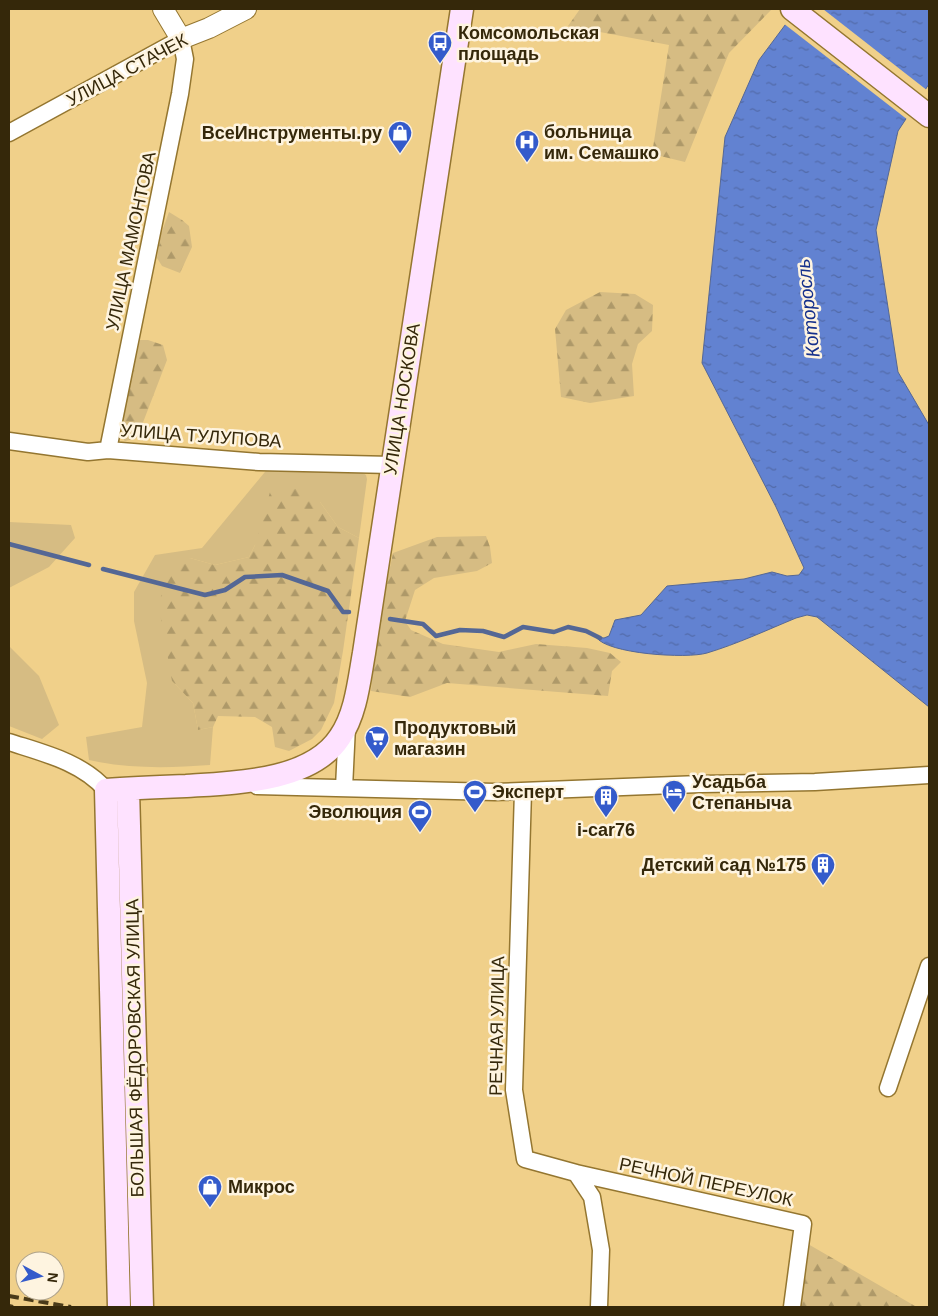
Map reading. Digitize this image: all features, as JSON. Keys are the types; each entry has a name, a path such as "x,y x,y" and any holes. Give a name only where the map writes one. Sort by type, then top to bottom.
{"main road":[{"name":"УЛИЦА НОСКОВА","path":"349,719 361,669 462,9"},
{"path":"792,9 929,116"},
{"path":"106,790 301,778 340,738 349,719"},
{"name":"БОЛЬШАЯ ФЁДОРОВСКАЯ УЛИЦА","path":"128,789 142,1307"},
{"name":"БОЛЬШАЯ ФЁДОРОВСКАЯ УЛИЦА","path":"106,790 119,1307"}],"street":[{"path":"163,9 181,39"},
{"name":"УЛИЦА СТАЧЕК","path":"9,133 181,39 209,28 246,9"},
{"name":"УЛИЦА МАМОНТОВА","path":"108,450 180,94 185,59 181,39"},
{"name":"УЛИЦА ТУЛУПОВА","path":"9,441 88,452 108,450 259,462 392,465"},
{"name":"УЛИЦА НОСКОВА","path":"344,788 346,734 349,719"},
{"path":"9,742 72,764 96,779 106,790"},
{"path":"301,778 344,788 467,792 815,782 929,775"},
{"name":"РЕЧНАЯ УЛИЦА","path":"523,791 514,1090 525,1159 576,1174"},
{"path":"888,1088 929,966"},
{"path":"576,1174 592,1197 601,1250 599,1307"},
{"name":"РЕЧНОЙ ПЕРЕУЛОК","path":"576,1174 803,1224 792,1307"}],"green space":[{"path":"580,9 772,9 729,53 685,162 652,154 669,45 568,26"},
{"path":"169,212 189,226 192,247 180,273 162,266 157,258 161,234"},
{"path":"600,292 635,294 653,305 652,331 638,344 632,364 634,396 590,403 561,397 555,329 566,310"},
{"path":"140,340 148,340 163,345 167,360 137,438 125,441 118,434"},
{"path":"269,467 361,472 366,475 359,538 338,527 320,502 255,545 249,557 215,565 190,558 172,681 193,703 198,730 213,727 210,765 149,767 89,760 86,737 142,727 147,683 134,621 134,592 155,555 202,548"},
{"path":"272,485 289,485 320,502 338,527 359,538 334,703 321,730 312,739 289,751 275,747 272,727 255,717 218,716 213,727 198,730 193,703 172,681 159,608 165,571 190,558 215,565 249,557 255,545"},
{"path":"9,522 71,525 75,538 49,567 9,588"},
{"path":"486,536 490,547 492,563 477,571 434,578 415,590 405,621 411,630 443,644 499,652 536,644 587,648 610,653 621,662 612,671 608,696 447,683 410,697 371,691 375,639 393,553 437,537"},
{"path":"9,646 39,676 59,725 42,739 9,726"},
{"path":"808,1244 915,1306 915,1307 792,1307"}],"water":[{"name":"Которосль","path":"797,9 929,9 929,84 898,131 876,230 898,372 929,425 929,707 817,617 807,615 796,618 752,637 697,655 648,654 631,651 615,648 603,643 596,637 604,638 609,636 615,620 641,615 667,586 744,579 772,572 787,576 799,575 804,568 776,507 702,363 725,137 759,60"}],"pier":[{"path":"794,9 823,9 928,91 908,120 783,23"}],"waterway":[{"path":"9,544 89,565"},
{"path":"103,569 205,595 225,590 245,577 282,575 328,591 343,612 349,612"},
{"path":"390,619 423,624 436,636 460,630 483,631 504,637 523,627 554,632 568,627 586,631 600,638"}],"railway":[{"path":"9,1296 71,1307"},
{"path":"9,1306 13,1307"}],"place":[{"name":"Комсомольская площадь","path":"440,64"},
{"name":"ВсеИнструменты.ру","path":"400,154"},
{"name":"больница им. Семашко","path":"527,163"},
{"name":"Продуктовый магазин","path":"377,759"},
{"name":"Эксперт","path":"475,813"},
{"name":"Усадьба Степаныча","path":"674,813"},
{"name":"i-car76","path":"606,818"},
{"name":"Эволюция","path":"420,833"},
{"name":"Детский сад №175","path":"823,886"},
{"name":"Микрос","path":"210,1208"}]}
